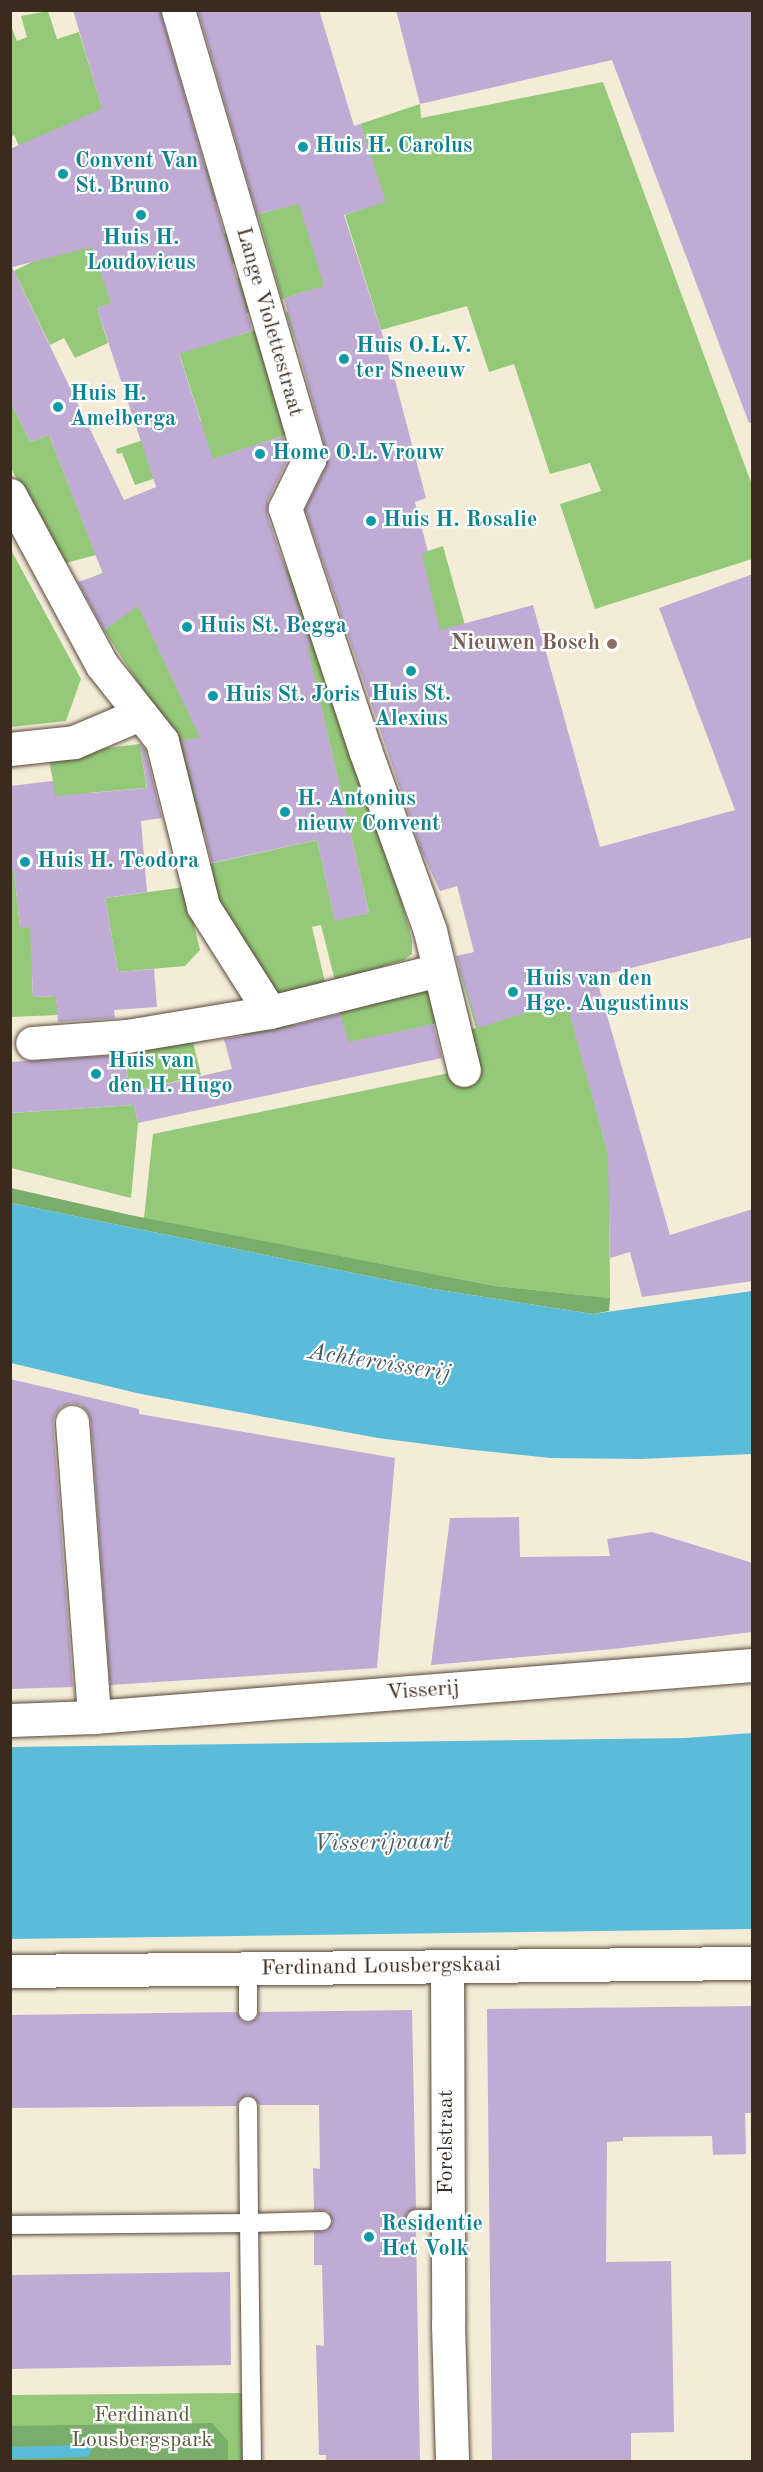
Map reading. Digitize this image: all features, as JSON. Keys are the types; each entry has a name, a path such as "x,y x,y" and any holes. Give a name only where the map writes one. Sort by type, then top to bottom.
{"street":[{"name":"Lange Violettestraat","path":"178,10 309,459 285,508 365,750 430,931 464,1070"},
{"path":"10,495 102,665 162,741 203,906 270,1012"},
{"path":"10,749 74,742 140,714"},
{"path":"32,1043 128,1036 270,1012 438,970"},
{"path":"72,1422 94,1716"},
{"name":"Visserij","path":"10,1720 94,1716 753,1665"},
{"name":"Ferdinand Lousbergskaai","path":"10,1971 753,1963"},
{"name":"Forelstraat","path":"447,1966 432,2219 452,2462"}],"lane":[{"path":"248,1968 248,2012"},
{"path":"248,2106 252,2462"},
{"path":"10,2224 322,2221"}],"green space":[{"path":"48,11 57,39 79,32 128,194 19,146 14,135 11,137 10,23 17,41 27,37 21,16"},
{"path":"603,82 752,485 752,559 595,609 560,504 601,491 590,463 550,474 514,364 489,372 467,306 381,330 345,215 385,201 360,124 420,104 421,118"},
{"path":"206,167 216,202 200,207 210,238 227,233 236,263 224,267 228,282 240,278 250,312 230,319 236,336 256,330 286,435 135,485 122,453 117,454 116,449 201,421 179,353 215,342 165,181"},
{"path":"300,203 338,332 296,343 286,312 308,305 304,292 282,299 258,214"},
{"path":"73,223 137,295 97,308 108,343 75,358 64,338 50,345 14,271 32,262"},
{"path":"10,400 30,442 49,435 96,555 66,563 58,560 11,468"},
{"path":"228,529 251,531 259,549 274,543 294,583 325,663 360,780 393,868 412,940 412,954 404,960 335,981 321,925 312,927 325,982 279,994 271,991 209,898 200,866 317,840 335,920 369,913 322,710 303,714 314,765 297,770 303,798 289,800 267,710 252,714 237,677 260,669 256,660 286,649","holes":["308,652 318,694 300,698 291,657","291,702 297,722 278,728 272,707"]},
{"path":"443,546 476,665 444,676 400,560"},
{"path":"10,548 81,679 66,721 11,727"},
{"path":"125,564 167,667 200,736 228,823 192,834 170,732 104,630 111,625 85,580"},
{"path":"140,744 147,790 146,788 88,793 32,978 33,997 56,996 58,1015 11,1017 11,871 14,871 20,927 53,781 48,755"},
{"path":"185,887 200,950 185,966 118,972 105,898"},
{"path":"478,963 558,969 609,1157 610,1298 495,1286 144,1218 153,1134 464,1070 464,1031 476,1028 459,968"},
{"path":"437,987 447,1021 250,1065 243,1033 293,1021 295,1033 342,1021 339,1011"},
{"path":"193,1042 201,1075 131,1092 123,1053"},
{"path":"134,1105 138,1123 131,1198 11,1168 11,1113"},
{"path":"11,1188 130,1215 495,1286 610,1298 609,1311 593,1314 427,1288 11,1203"},
{"name":"Ferdinand Lousbergspark","path":"242,2393 243,2461 11,2461 10,2395"},
{"path":"212,2423 228,2441 228,2461 11,2461 11,2426"}],"water":[{"name":"Achtervisserij","path":"11,1203 427,1288 593,1314 752,1291 752,1454 641,1459 550,1458 464,1449 378,1438 141,1394 11,1363"},
{"name":"Visserijvaart","path":"752,1733 752,1929 11,1939 11,1747 685,1738"}],"building":[{"path":"73,10 160,10 252,331 179,354 213,459 283,436 289,457 268,500 267,514 311,646 308,648 369,913 335,921 317,840 212,863 181,740 200,738 138,606 104,630 78,582 103,574 49,435 30,442 10,400 10,149 102,109","holes":["92,247 111,303 97,308 156,487 124,500 12,267"]},
{"path":"198,10 319,10 354,126 360,124 386,202 344,215 386,346 426,498 415,502 428,552 422,554 440,630 533,605 600,847 735,810 659,608 753,574 753,937 596,977 670,1235 753,1209 753,1281 642,1297 630,1252 610,1258 608,1154 566,1000 478,1028 456,956 474,952 457,886 440,891 421,850 305,509 326,467 327,454 284,298 324,286 299,204 257,214"},
{"path":"396,10 753,10 753,422 749,423 612,60 420,104"},
{"path":"140,744 145,749 162,818 141,821 147,892 105,898 118,972 154,969 157,1007 114,1010 115,1018 58,1022 56,996 33,997 30,927 20,928 14,871 10,871 10,786 53,781 55,796 147,788"},
{"path":"340,1014 349,1042 433,1024 442,1058 138,1123 134,1105 10,1113 10,1062 123,1055 131,1092 232,1069 224,1039 275,1030"},
{"path":"10,1379 139,1409 139,1414 395,1458 377,1668 110,1685 91,1421 87,1411 81,1405 71,1403 61,1407 55,1414 53,1423 73,1687 10,1689"},
{"path":"519,1517 520,1557 610,1556 607,1539 652,1532 753,1563 753,1632 613,1649 431,1665 450,1518"},
{"path":"753,2006 753,2113 745,2113 746,2154 713,2155 712,2136 623,2137 623,2141 607,2142 606,2262 671,2261 674,2432 631,2433 631,2462 492,2462 487,2009"},
{"path":"412,2010 416,2208 407,2213 405,2220 410,2228 416,2230 420,2462 326,2462 326,2455 319,2455 316,2345 324,2346 322,2265 314,2265 314,2232 327,2231 333,2221 328,2211 314,2210 313,2168 320,2169 319,2105 259,2105 254,2097 247,2095 239,2100 237,2106 10,2108 10,2015 237,2012 242,2021 249,2023 257,2018 259,2012"},
{"path":"230,2272 231,2365 10,2369 10,2275"}],"waterway":[{"path":"10,2453 85,2451"}],"place":[{"name":"Huis H. Carolus","path":"303,147"},
{"name":"Convent Van St. Bruno","path":"63,174"},
{"name":"Huis H. Loudovicus","path":"141,215"},
{"name":"Huis O.L.V. ter Sneeuw","path":"344,359"},
{"name":"Huis H. Amelberga","path":"58,407"},
{"name":"Home O.L.Vrouw","path":"260,454"},
{"name":"Huis H. Rosalie","path":"371,521"},
{"name":"Huis St. Begga","path":"187,627"},
{"name":"Nieuwen Bosch","path":"612,644"},
{"name":"Huis St. Alexius","path":"411,671"},
{"name":"Huis St. Joris","path":"213,696"},
{"name":"H. Antonius nieuw Convent","path":"285,812"},
{"name":"Huis H. Teodora","path":"25,862"},
{"name":"Huis van den Hge. Augustinus","path":"513,992"},
{"name":"Huis van den H. Hugo","path":"96,1074"},
{"name":"Residentie Het Volk","path":"369,2237"}]}
